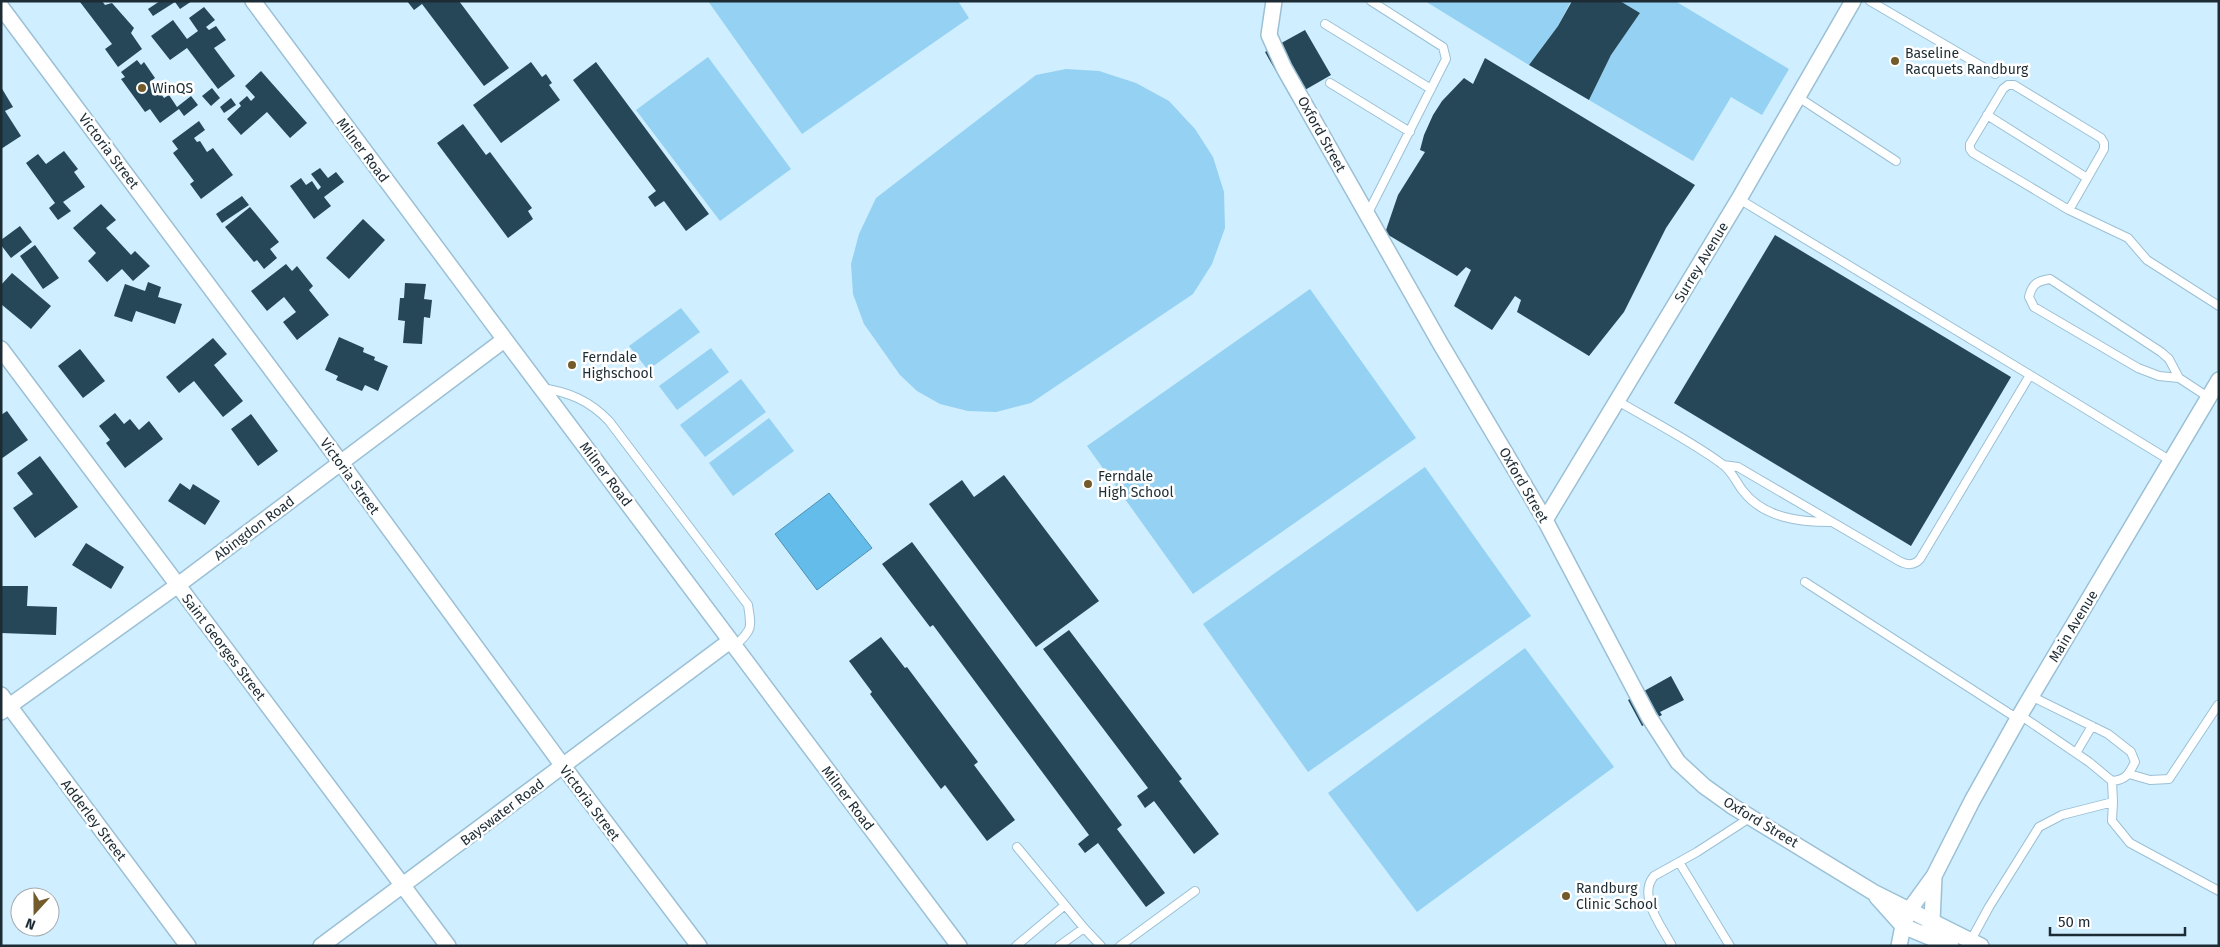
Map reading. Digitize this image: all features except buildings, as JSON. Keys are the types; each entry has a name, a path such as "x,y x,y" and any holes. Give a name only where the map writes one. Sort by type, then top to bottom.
{"street":[{"name":"Milner Road","path":"252,1 959,946"},
{"name":"Oxford Street","path":"1274,1 1270,35 1284,68 1544,520 1649,717 1678,762 1704,786 1751,816 1873,892 1910,910 1927,934 1951,946"},
{"name":"Surrey Avenue","path":"1544,520 1739,199 1854,1"},
{"name":"Victoria Street","path":"1,8 341,463 563,766 699,946"},
{"name":"Abingdon Road","path":"4,704 178,585 504,340"},
{"name":"Saint Georges Street","path":"1,349 448,946"},
{"name":"Main Avenue","path":"1899,946 1903,926 1910,910 1934,876 1972,801 2019,717 2215,389"},
{"name":"Bayswater Road","path":"321,946 563,766 732,644"},
{"name":"Adderley Street","path":"4,704 188,946"},
{"name":"Main Avenue","path":"1927,934 1934,876"},
{"name":"Oxford Street","path":"1873,892 1903,926 1927,934 1976,943"}],"lane":[{"path":"1367,215 1446,59 1443,47 1371,1"},
{"path":"1870,1 1995,74"},
{"path":"1325,24 1431,89"},
{"path":"1330,83 1410,132"},
{"path":"2069,210 2104,149 2104,143 2101,138 2014,85 2008,86 2004,89 1970,144 1970,149 2069,210 2128,238 2148,260 2219,306"},
{"path":"1798,97 1896,161"},
{"path":"1988,115 2087,178"},
{"path":"1739,199 2171,461"},
{"path":"2180,378 2169,360 2160,352 2050,279 2039,281 2031,288 2029,297 2034,307 2138,368 2159,376 2180,378 2215,389"},
{"path":"1723,465 1738,467 1903,564 1917,562 2030,375"},
{"path":"540,388 563,391 596,408 627,445 748,605 751,623 749,632 732,644"},
{"path":"1616,400 1723,465 1742,490 1759,507 1789,518 1809,522 1831,522"},
{"path":"1805,582 2076,753 2112,781 2122,780 2129,774 2134,762 2131,752 2108,734 2031,696"},
{"path":"2129,774 2150,780 2169,779 2218,705"},
{"path":"2076,753 2092,726"},
{"path":"2112,781 2112,820 2130,843 2219,891"},
{"path":"1976,943 1989,907 2039,827 2062,816 2113,802"},
{"path":"1672,946 1647,898 1647,886 1654,876 1680,862 1751,816"},
{"path":"1017,847 1101,946"},
{"path":"1680,862 1730,946"},
{"path":"1120,946 1195,891"},
{"path":"1016,946 1065,905"},
{"path":"1059,946 1084,928"}],"shaded area":[{"path":"708,1 958,1 969,18 802,134"},
{"path":"1425,1 1571,1 1558,26 1529,65"},
{"path":"1620,1 1675,1 1789,69 1762,115 1731,97 1693,161 1589,100 1611,55 1640,13"},
{"path":"708,57 791,169 720,221 636,110"},
{"path":"1066,69 1099,71 1136,83 1169,101 1195,129 1213,157 1224,192 1225,228 1212,264 1193,294 1031,403 996,412 968,411 940,404 917,391 900,375 864,324 853,294 851,264 859,234 876,198 1036,75"},
{"path":"1310,289 1416,438 1193,594 1087,446"},
{"path":"681,308 700,332 648,370 629,346"},
{"path":"711,348 729,372 677,410 659,386"},
{"path":"741,379 766,412 705,457 680,425"},
{"path":"769,418 794,451 733,496 709,463"},
{"path":"1425,467 1531,616 1308,772 1203,624"},
{"path":"829,493 872,548 817,590 775,534"},
{"path":"1525,648 1614,767 1417,912 1328,793"}],"place":[{"name":"Baseline Racquets Randburg","path":"1895,61"},
{"name":"WinQS","path":"142,88"},
{"name":"Ferndale Highschool","path":"572,365"},
{"name":"Ferndale High School","path":"1088,484"},
{"name":"Randburg Clinic School","path":"1566,896"}]}
